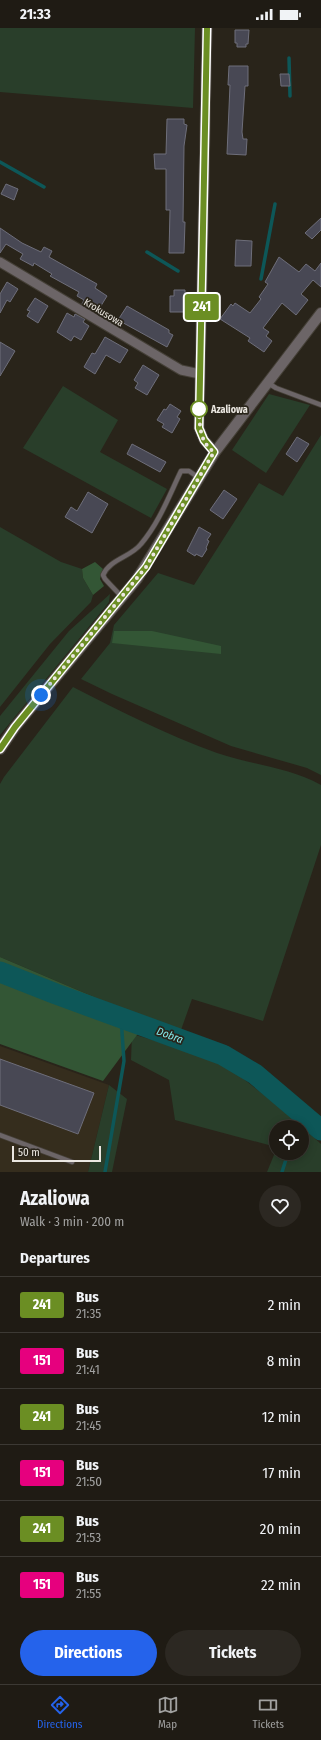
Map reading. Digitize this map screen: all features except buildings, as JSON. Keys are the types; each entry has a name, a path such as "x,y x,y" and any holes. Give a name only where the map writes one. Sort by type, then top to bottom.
{"street":[{"path":"207,28 199,428 204,440 214,452"},
{"name":"Krokusowa","path":"0,262 181,370 200,374"},
{"path":"0,749 15,727 146,567 214,452 321,313"}],"lane":[{"path":"267,382 276,388 321,405"},
{"path":"122,597 105,580 103,574 105,570 111,564 133,552 140,546 161,514 181,471 189,471 199,478"},
{"path":"0,1135 72,1162"}],"shaded area":[{"path":"0,1046 109,1085 88,1172 0,1172"}],"green space":[{"path":"0,28 195,28 193,108 0,92"},
{"path":"63,386 118,420 100,452 167,489 151,518 23,448"},
{"path":"269,394 310,405 266,473 232,450"},
{"path":"321,435 321,775 307,768 231,746 81,679 110,643 114,625 158,573 194,585 259,483 283,496"},
{"path":"0,527 61,562 82,569 83,578 93,595 91,602 50,644 0,707"},
{"path":"95,562 103,569 100,579 104,586 93,595 83,578 82,569"},
{"path":"110,594 109,602 106,606 0,735 0,716 69,631"},
{"path":"114,631 152,631 221,646 221,654 112,643"},
{"path":"73,687 144,722 198,746 230,757 296,774 321,785 321,845 263,1021 192,999 181,1030 148,1020 0,957 0,784"},
{"path":"0,957 148,1020 103,1081 0,1044 0,975 24,984 27,974 0,963"},
{"path":"132,1034 218,1059 295,1120 269,1120 269,1145 175,1120 169,1080 131,1060"},
{"path":"109,1085 127,1099 112,1172 88,1172"},
{"path":"309,1133 321,1144 321,1172 267,1172 272,1160 309,1160"}],"waterway":[{"path":"289,58 290,96"},
{"path":"0,162 44,187"},
{"path":"261,279 275,204"},
{"path":"147,252 178,271"},
{"name":"Dobra","path":"0,972 223,1055 255,1074 321,1130"},
{"path":"105,1172 124,1061 121,1018"},
{"path":"294,1120 296,1110"},
{"path":"282,1172 286,1160"}],"bus line":[{"name":"241","path":"0,749 15,727 146,567 214,452 204,440 199,428 207,28"}],"place":[{"name":"Azaliowa","path":"199,409"}],"route":[{"path":"41,695 146,567 214,452 204,440 199,428 199,409"}]}
